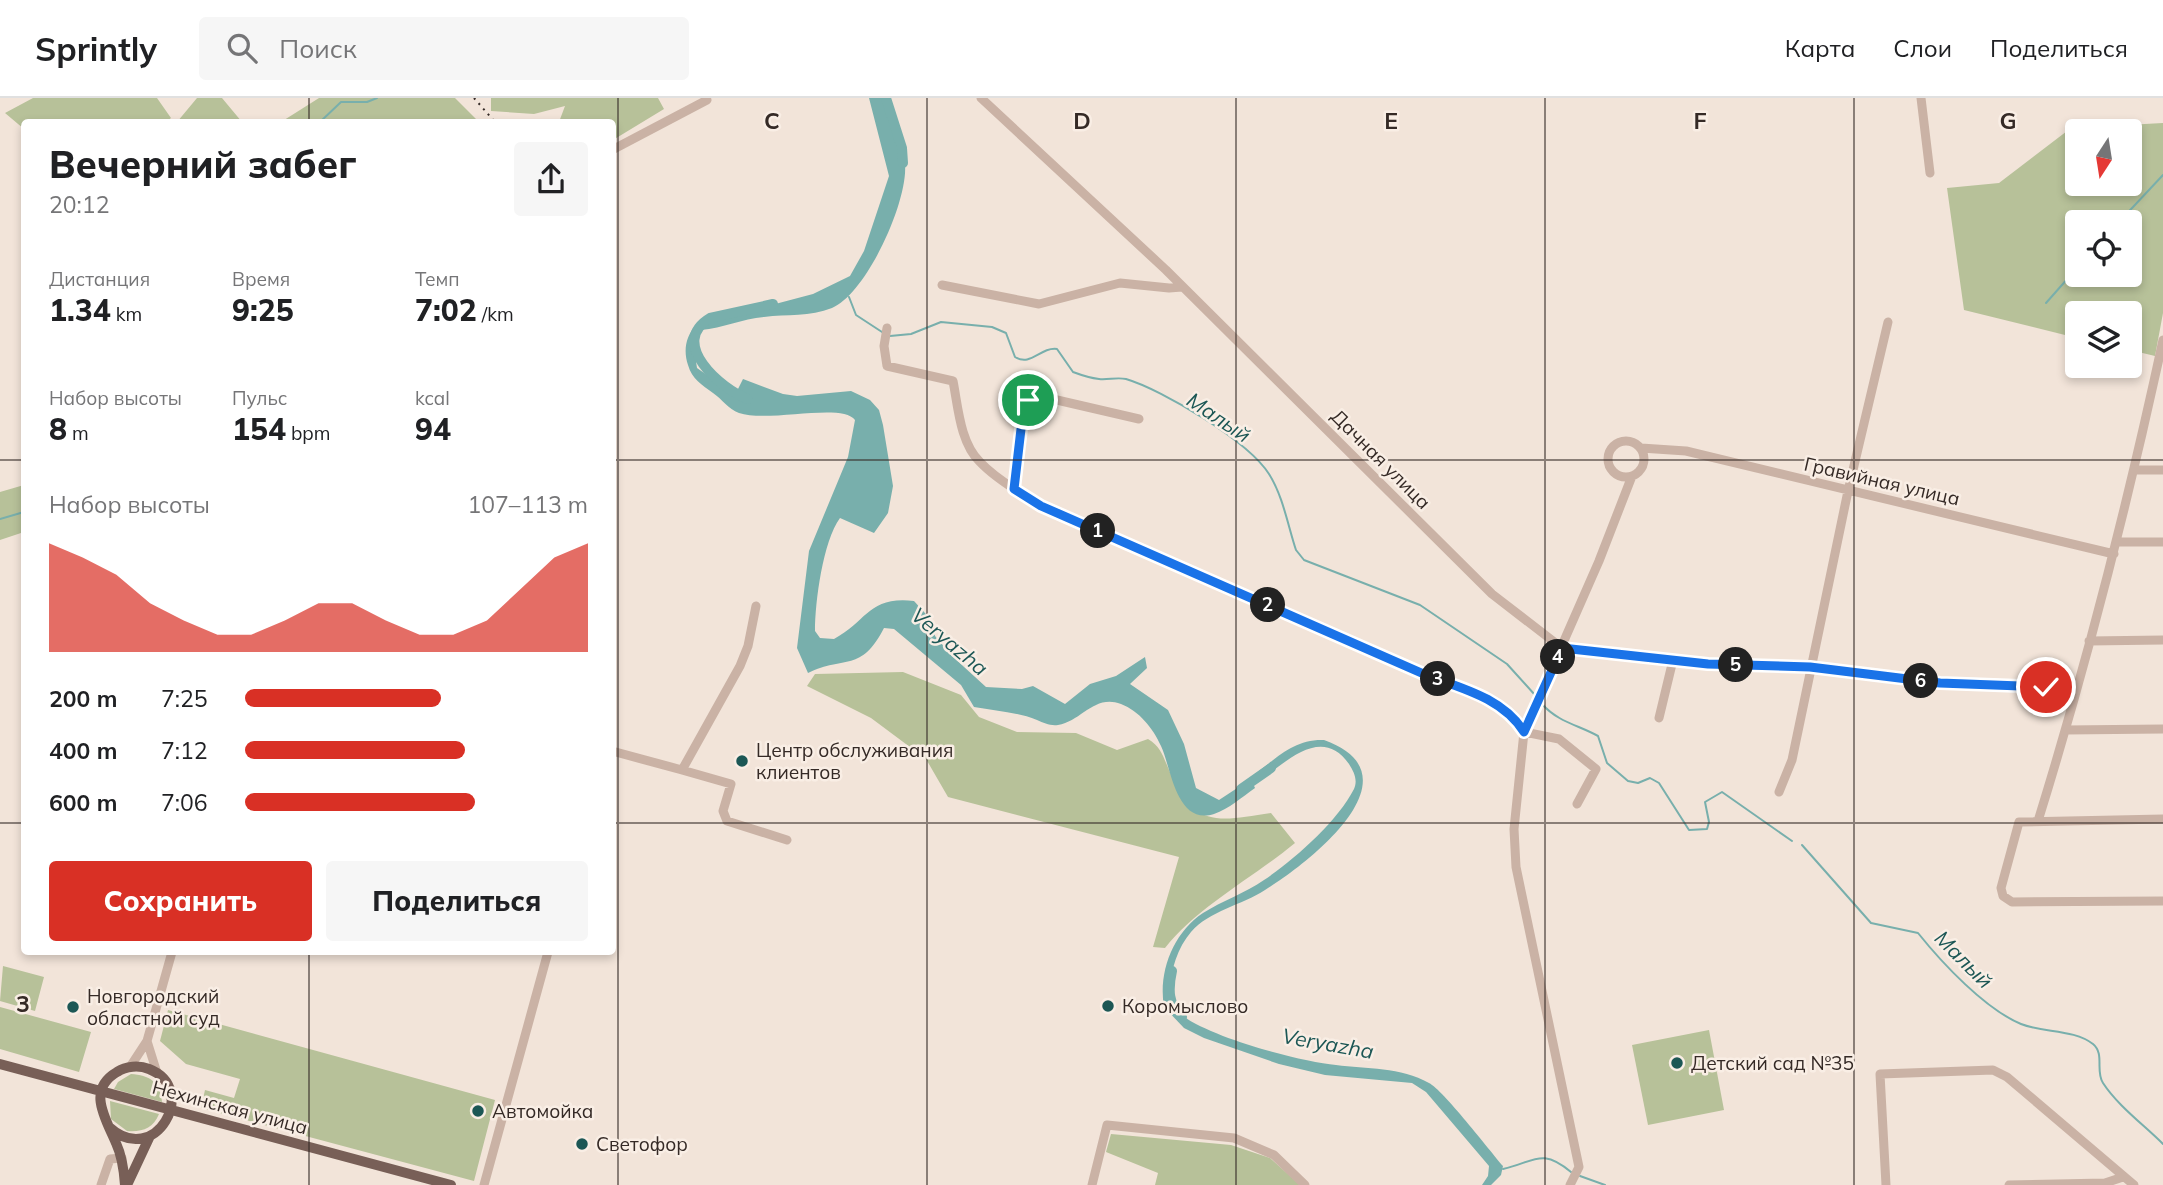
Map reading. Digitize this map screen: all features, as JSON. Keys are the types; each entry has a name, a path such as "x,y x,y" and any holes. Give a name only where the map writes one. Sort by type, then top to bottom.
{"main road":[{"name":"Нехинская улица","path":"0,1064 451,1185"},
{"path":"130,1067 157,1073 169,1089 171,1110 164,1126 150,1136 126,1185 116,1159 109,1127 101,1114 101,1091 112,1076 130,1067"},
{"path":"109,1127 128,1138 150,1136"}],"street":[{"name":"Дачная улица","path":"981,98 1182,287 1492,594 1562,648"},
{"path":"1921,98 1930,173"},
{"path":"616,148 708,100"},
{"path":"943,285 1039,304 1120,283 1182,287"},
{"path":"1779,792 1791,760 1848,491 1888,322"},
{"path":"887,328 884,346 887,366 953,381 965,436 979,462 1014,489 1041,506 1426,675 1482,696 1507,712 1524,732 1559,739 1596,769 1577,804"},
{"path":"2038,821 2066,730 2158,383 2163,340"},
{"path":"1014,489 1023,412 1031,398 1044,397 1139,419"},
{"path":"1570,1185 1579,1167 1516,867 1514,829 1524,732 1562,648 1632,476 1643,465 1641,449 1634,442 1625,440 1610,449 1608,458 1613,472 1632,476"},
{"name":"Гравийная улица","path":"1641,449 1686,451 2113,554"},
{"path":"2134,470 2163,470"},
{"path":"2116,542 2163,542"},
{"path":"682,770 740,666 748,646 756,606"},
{"path":"2089,641 2163,640"},
{"path":"1562,648 1673,660 1810,667 1940,683 2046,687"},
{"path":"1659,718 1673,660"},
{"path":"2066,730 2163,729"},
{"path":"616,752 731,783 723,811 727,821 787,840"},
{"path":"2163,819 2019,822 2001,888 2006,900 2163,901"},
{"path":"130,1067 147,1041 171,955"},
{"path":"484,1185 547,955"},
{"path":"147,1041 157,1073"},
{"path":"1886,1185 1880,1074 1993,1070 2007,1077 2134,1185"},
{"path":"1092,1185 1107,1125 1234,1138 1274,1155 1305,1185"},
{"path":"101,1185 116,1159"},
{"path":"2009,1185 2105,1183 2123,1177"}],"green space":[{"path":"33,98 157,98 171,118 21,119 21,126 5,113"},
{"path":"197,98 222,98 240,119 180,119"},
{"path":"319,98 455,98 476,119 286,119"},
{"path":"491,98 658,98 664,109 616,138 616,119 560,119 565,106 534,114 491,111"},
{"path":"2163,123 2163,313 2155,356 2142,353 2142,301 2065,301 2065,335 1964,310 1947,188 1999,183 2065,133 2065,196 2142,196 2142,124"},
{"path":"21,486 21,533 0,540 0,492"},
{"path":"903,672 961,695 979,717 1017,732 1076,733 1117,750 1148,739 1159,749 1178,789 1197,811 1220,818 1271,813 1295,843 1209,906 1165,948 1153,947 1179,857 948,797 926,759 871,718 807,686 815,674"},
{"path":"3,966 44,977 35,1011 0,1001"},
{"path":"0,1007 91,1032 79,1072 0,1049"},
{"path":"168,1010 495,1100 474,1181 201,1108 205,1090 234,1098 240,1079 186,1064 160,1041"},
{"path":"1709,1030 1724,1110 1648,1125 1632,1045"},
{"path":"131,1074 153,1081 159,1089 162,1102 114,1089 118,1082"},
{"path":"110,1101 159,1114 154,1123 146,1128 127,1131 111,1119"},
{"path":"1111,1134 1231,1145 1270,1158 1300,1185 1155,1185 1158,1173 1106,1152"}],"water":[{"path":"869,98 886,98 903,148 905,165 900,200 892,222 883,244 859,284 845,299 824,311 756,318 701,330 693,342 697,368 735,395 743,379 783,394 797,396 851,391 870,400 879,410 893,486 888,513 874,533 840,518 825,556 818,589 815,631 820,638 834,639 877,606 899,600 914,601 934,623 935,636 952,656 986,687 1022,689 1033,686 1065,704 1090,684 1116,676 1145,657 1147,668 1130,684 1168,710 1184,744 1196,788 1219,800 1251,779 1255,788 1220,812 1201,815 1191,811 1183,803 1154,733 1145,721 1121,704 1103,702 1066,723 1055,725 1022,715 974,707 961,685 894,629 884,628 876,642 860,657 808,673 797,648 809,551 848,457 855,420 835,413 768,416 739,413 695,378 686,359 686,349 696,325 813,294 850,276 864,251 889,176"},
{"path":"1324,740 1351,755 1362,774 1360,796 1348,818 1329,840 1284,877 1256,895 1216,913 1191,932 1180,949 1173,968 1170,988 1172,1007 1203,1027 1249,1045 1319,1063 1395,1071 1429,1083 1455,1108 1503,1166 1501,1175 1491,1185 1482,1185 1488,1176 1489,1166 1426,1092 1412,1083 1325,1075 1279,1064 1204,1038 1184,1028 1164,1007 1163,980 1166,967 1183,931 1203,913 1257,885 1289,862 1326,827 1347,802 1355,786 1354,773 1338,753 1327,748 1304,750 1262,779 1259,771 1297,745"}],"waterway":[{"path":"323,119 341,102 367,102 377,98"},
{"name":"Veryazha","path":"886,98 902,148 903,163"},
{"path":"2130,210 2163,175"},
{"path":"2046,303 2065,282"},
{"name":"Малый","path":"849,297 856,315 882,332"},
{"name":"Veryazha","path":"748,399 713,376 696,352 694,340 698,328 710,318 773,304"},
{"name":"Малый","path":"890,336 911,334 941,322 992,327 1006,333 1015,357 1026,360 1057,349 1073,372 1099,379 1126,379 1182,405 1243,447 1269,474 1282,501 1296,550 1304,560 1420,605 1507,664 1535,695"},
{"path":"0,519 21,513"},
{"name":"Малый","path":"1542,704 1561,719 1598,736 1607,763 1628,781 1638,783 1650,778 1659,783 1689,830 1707,829 1709,822 1705,802 1722,792 1792,841"},
{"name":"Veryazha","path":"1241,789 1271,768"},
{"name":"Малый","path":"1802,845 1871,923 1918,933 1939,958 1993,1008 2021,1024 2068,1033 2093,1044 2097,1048 2103,1083 2163,1144"},
{"name":"Veryazha","path":"1172,971 1170,996 1182,1017"},
{"path":"1503,1169 1545,1158 1561,1164 1571,1172"},
{"path":"1580,1176 1605,1185"}],"railway":[{"path":"474,98 492,119"}],"place":[{"name":"Центр обслуживания клиентов","path":"742,761"},
{"name":"Коромыслово","path":"1108,1006"},
{"name":"Новгородский областной суд","path":"73,1007"},
{"name":"Детский сад №35","path":"1677,1063"},
{"name":"Автомойка","path":"478,1111"},
{"name":"Светофор","path":"582,1144"}],"route":[{"path":"1028,400 1023,412 1014,489 1041,506 1426,675 1482,696 1507,712 1524,732 1562,648 1708,664 1810,667 1940,683 2046,687"}]}
